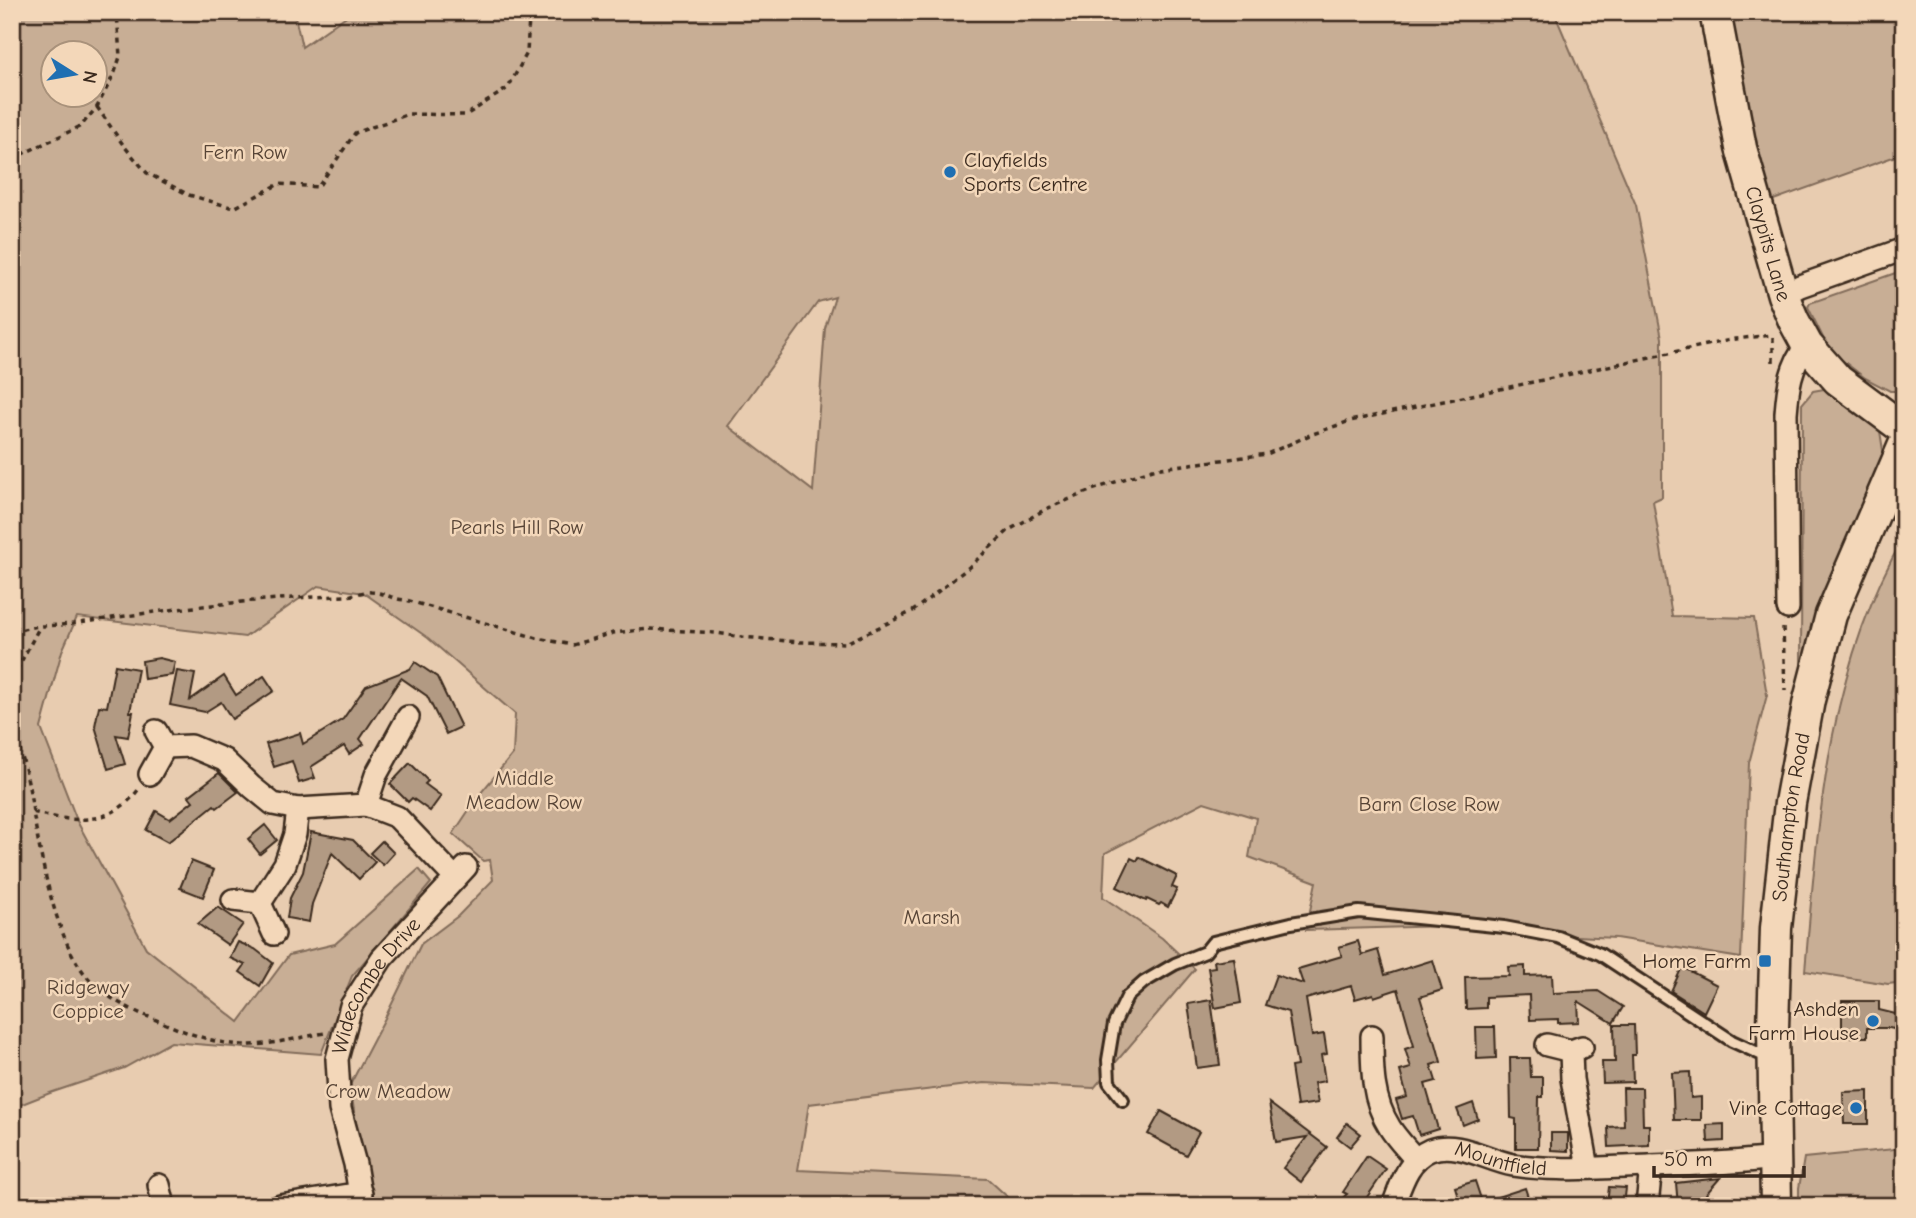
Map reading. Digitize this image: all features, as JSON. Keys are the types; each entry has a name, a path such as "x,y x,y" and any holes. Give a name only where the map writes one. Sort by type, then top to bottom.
{"street":[{"name":"Claypits Lane","path":"1715,12 1741,148 1783,295 1807,345 1838,380 1904,429"},
{"path":"1783,295 1904,249"},
{"path":"1785,613 1788,382 1798,356 1807,345"},
{"name":"Southampton Road","path":"1776,1206 1776,928 1790,803 1809,700 1831,615 1904,445"},
{"path":"150,774 160,739 191,746 224,760 273,804 298,809 366,805 376,775 408,717"},
{"name":"Widecombe Drive","path":"361,1199 355,1164 340,1110 337,1059 351,1006 382,958 461,873 397,817 366,805"},
{"path":"260,903 285,864 296,834 298,809"},
{"path":"233,900 260,903"},
{"path":"260,903 274,934"},
{"path":"1372,1036 1372,1072 1378,1103 1391,1129 1415,1159 1393,1206"},
{"path":"1547,1045 1577,1049 1572,1079 1588,1168"},
{"name":"Mountfield","path":"1415,1159 1431,1150 1445,1148 1463,1149 1494,1161 1538,1168 1651,1166 1775,1158"},
{"path":"1647,1206 1651,1166"},
{"path":"280,1206 361,1199"}],"lane":[{"path":"1123,1100 1109,1082 1108,1060 1114,1024 1127,997 1144,982 1175,964 1205,952 1213,942 1291,923 1359,912 1504,927 1558,937 1600,954 1732,1041 1774,1060"}],"path":[{"path":"108,86 120,57 117,12"},
{"path":"98,108 124,146 148,173 189,195 234,208 279,184 318,187 355,132 408,114 466,115 508,88 527,53 529,17 539,12"},
{"path":"12,159 81,126 96,108"},
{"path":"1773,324 1773,373"},
{"path":"12,633 26,627 70,624 249,600 349,596 367,592 384,594 397,600 406,600 537,638 572,645 613,633 650,629 799,642 846,643 913,611 968,568 1009,530 1092,490 1153,469 1266,454 1350,421 1735,339 1773,335"},
{"path":"1784,699 1785,613"},
{"path":"12,679 40,626"},
{"path":"12,730 20,748 40,852 54,907 72,954 97,987 135,1012 182,1031 225,1043 249,1045 276,1042 344,1029"},
{"path":"33,812 68,820 99,817 119,810 134,797 150,774"}],"green space":[{"path":"12,12 294,12 302,47 352,12 1554,12 1636,205 1662,338 1662,497 1653,501 1672,616 1754,618 1767,695 1749,763 1741,958 1616,938 1477,931 1447,926 1306,930 1316,882 1249,857 1256,818 1204,802 1105,853 1103,897 1162,938 1195,969 1094,1088 984,1083 809,1104 798,1170 988,1179 1011,1200 1034,1206 369,1206 350,1085 421,944 458,916 493,880 490,860 483,861 453,834 479,795 513,754 515,714 428,638 364,593 318,586 245,637 77,617 62,651 41,728 78,823 146,948 239,1022 289,955 335,944 419,869 431,883 352,976 321,1054 171,1042 124,1068 12,1108","holes":["835,297 825,328 813,491 728,426 818,302"]},
{"path":"1725,12 1904,12 1904,153 1771,201"},
{"path":"1904,270 1904,391 1890,391 1865,378 1829,350 1808,307 1810,303"},
{"path":"1824,389 1866,417 1880,431 1884,457 1801,667 1802,404 1813,391"},
{"path":"1904,537 1904,982 1888,984 1805,971 1822,803 1842,693 1878,587"},
{"path":"1904,1148 1904,1206 1847,1206 1836,1203 1835,1206 1799,1206 1804,1158"}],"building":[{"path":"159,658 175,662 172,675 144,679 142,661"},
{"path":"415,662 437,677 461,727 446,734 427,696 401,678 360,739 364,744 349,754 344,746 311,767 315,778 299,783 292,761 274,767 266,744 300,733 303,744 343,719 366,686 410,669"},
{"path":"115,665 138,669 128,737 116,735 125,764 108,769 95,726 99,706 107,707"},
{"path":"177,671 195,674 190,700 224,676 236,695 264,676 274,691 232,719 221,702 205,712 170,705"},
{"path":"410,763 428,781 425,784 441,796 430,811 412,798 408,802 390,784"},
{"path":"219,773 238,792 217,808 214,805 168,842 146,830 156,811 170,819 193,801 189,796"},
{"path":"265,825 277,840 260,854 248,839"},
{"path":"311,832 353,840 375,862 359,879 332,853 312,904 309,922 287,918 290,898 303,872"},
{"path":"382,841 394,853 383,865 370,853"},
{"path":"1139,857 1177,876 1172,887 1177,889 1168,907 1147,899 1146,901 1117,887 1131,858 1137,861"},
{"path":"191,861 214,870 203,897 180,888"},
{"path":"218,907 243,924 228,945 198,924"},
{"path":"1358,941 1362,955 1378,950 1385,975 1433,960 1442,990 1420,997 1441,1062 1431,1065 1436,1081 1425,1084 1438,1129 1419,1135 1413,1116 1402,1119 1396,1100 1407,1097 1400,1071 1411,1068 1405,1049 1414,1046 1398,989 1374,997 1373,994 1355,999 1351,986 1306,999 1312,1036 1324,1034 1327,1054 1321,1055 1325,1081 1314,1083 1318,1103 1297,1106 1291,1067 1297,1066 1288,1012 1265,1005 1276,975 1303,984 1298,969 1342,956 1339,947"},
{"path":"238,942 255,949 273,963 260,986 240,972 245,965 230,958"},
{"path":"1234,958 1241,1003 1215,1008 1208,968 1215,967 1214,961"},
{"path":"1525,966 1525,976 1552,975 1553,993 1598,991 1623,1007 1613,1023 1578,1001 1579,1022 1558,1023 1558,1019 1530,1020 1529,995 1486,997 1486,1008 1466,1009 1465,977 1509,976 1508,967"},
{"path":"1682,967 1717,985 1704,1012 1671,991"},
{"path":"1211,1000 1220,1065 1197,1068 1188,1004"},
{"name":"Ashden Farm House","path":"1842,1001 1879,1001 1879,1010 1904,1016 1904,1031 1867,1028 1867,1037 1842,1037"},
{"path":"1614,1025 1634,1025 1633,1082 1603,1083 1602,1062 1615,1062"},
{"path":"1476,1027 1495,1027 1496,1058 1477,1059"},
{"path":"1510,1058 1530,1058 1531,1077 1543,1077 1543,1097 1539,1097 1538,1148 1516,1148 1516,1119 1511,1118"},
{"path":"1690,1072 1691,1098 1701,1097 1701,1120 1674,1120 1672,1073"},
{"path":"1623,1088 1642,1088 1643,1125 1649,1125 1649,1145 1609,1147 1608,1127 1624,1126"},
{"name":"Vine Cottage","path":"1868,1091 1868,1124 1844,1124 1843,1092"},
{"path":"1269,1103 1327,1147 1301,1182 1283,1168 1307,1137 1276,1142"},
{"path":"1473,1103 1478,1119 1463,1125 1457,1109"},
{"path":"1161,1111 1199,1132 1186,1155 1148,1134"},
{"path":"1347,1123 1361,1134 1350,1147 1337,1137"},
{"path":"1724,1124 1724,1141 1708,1142 1707,1125"},
{"path":"1551,1133 1568,1133 1568,1151 1551,1150"},
{"path":"1367,1156 1386,1169 1361,1206 1334,1206 1347,1194 1343,1192"},
{"path":"1720,1178 1706,1194 1707,1201 1701,1202 1701,1206 1678,1206 1676,1183"},
{"path":"1475,1181 1482,1202 1525,1188 1531,1206 1461,1206 1455,1187"},
{"path":"1609,1187 1626,1188 1624,1205 1607,1204"}],"place":[{"name":"Clayfields Sports Centre","path":"950,172"},
{"name":"Home Farm","path":"1765,961"},
{"name":"Ashden Farm House","path":"1873,1021"},
{"name":"Vine Cottage","path":"1856,1108"}],"park label":[{"name":"Fern Row","path":"245,152"},
{"name":"Pearls Hill Row","path":"517,527"},
{"name":"Middle Meadow Row","path":"524,790"},
{"name":"Barn Close Row","path":"1429,804"},
{"name":"Marsh","path":"932,917"},
{"name":"Ridgeway Coppice","path":"88,999"},
{"name":"Crow Meadow","path":"388,1091"}]}
